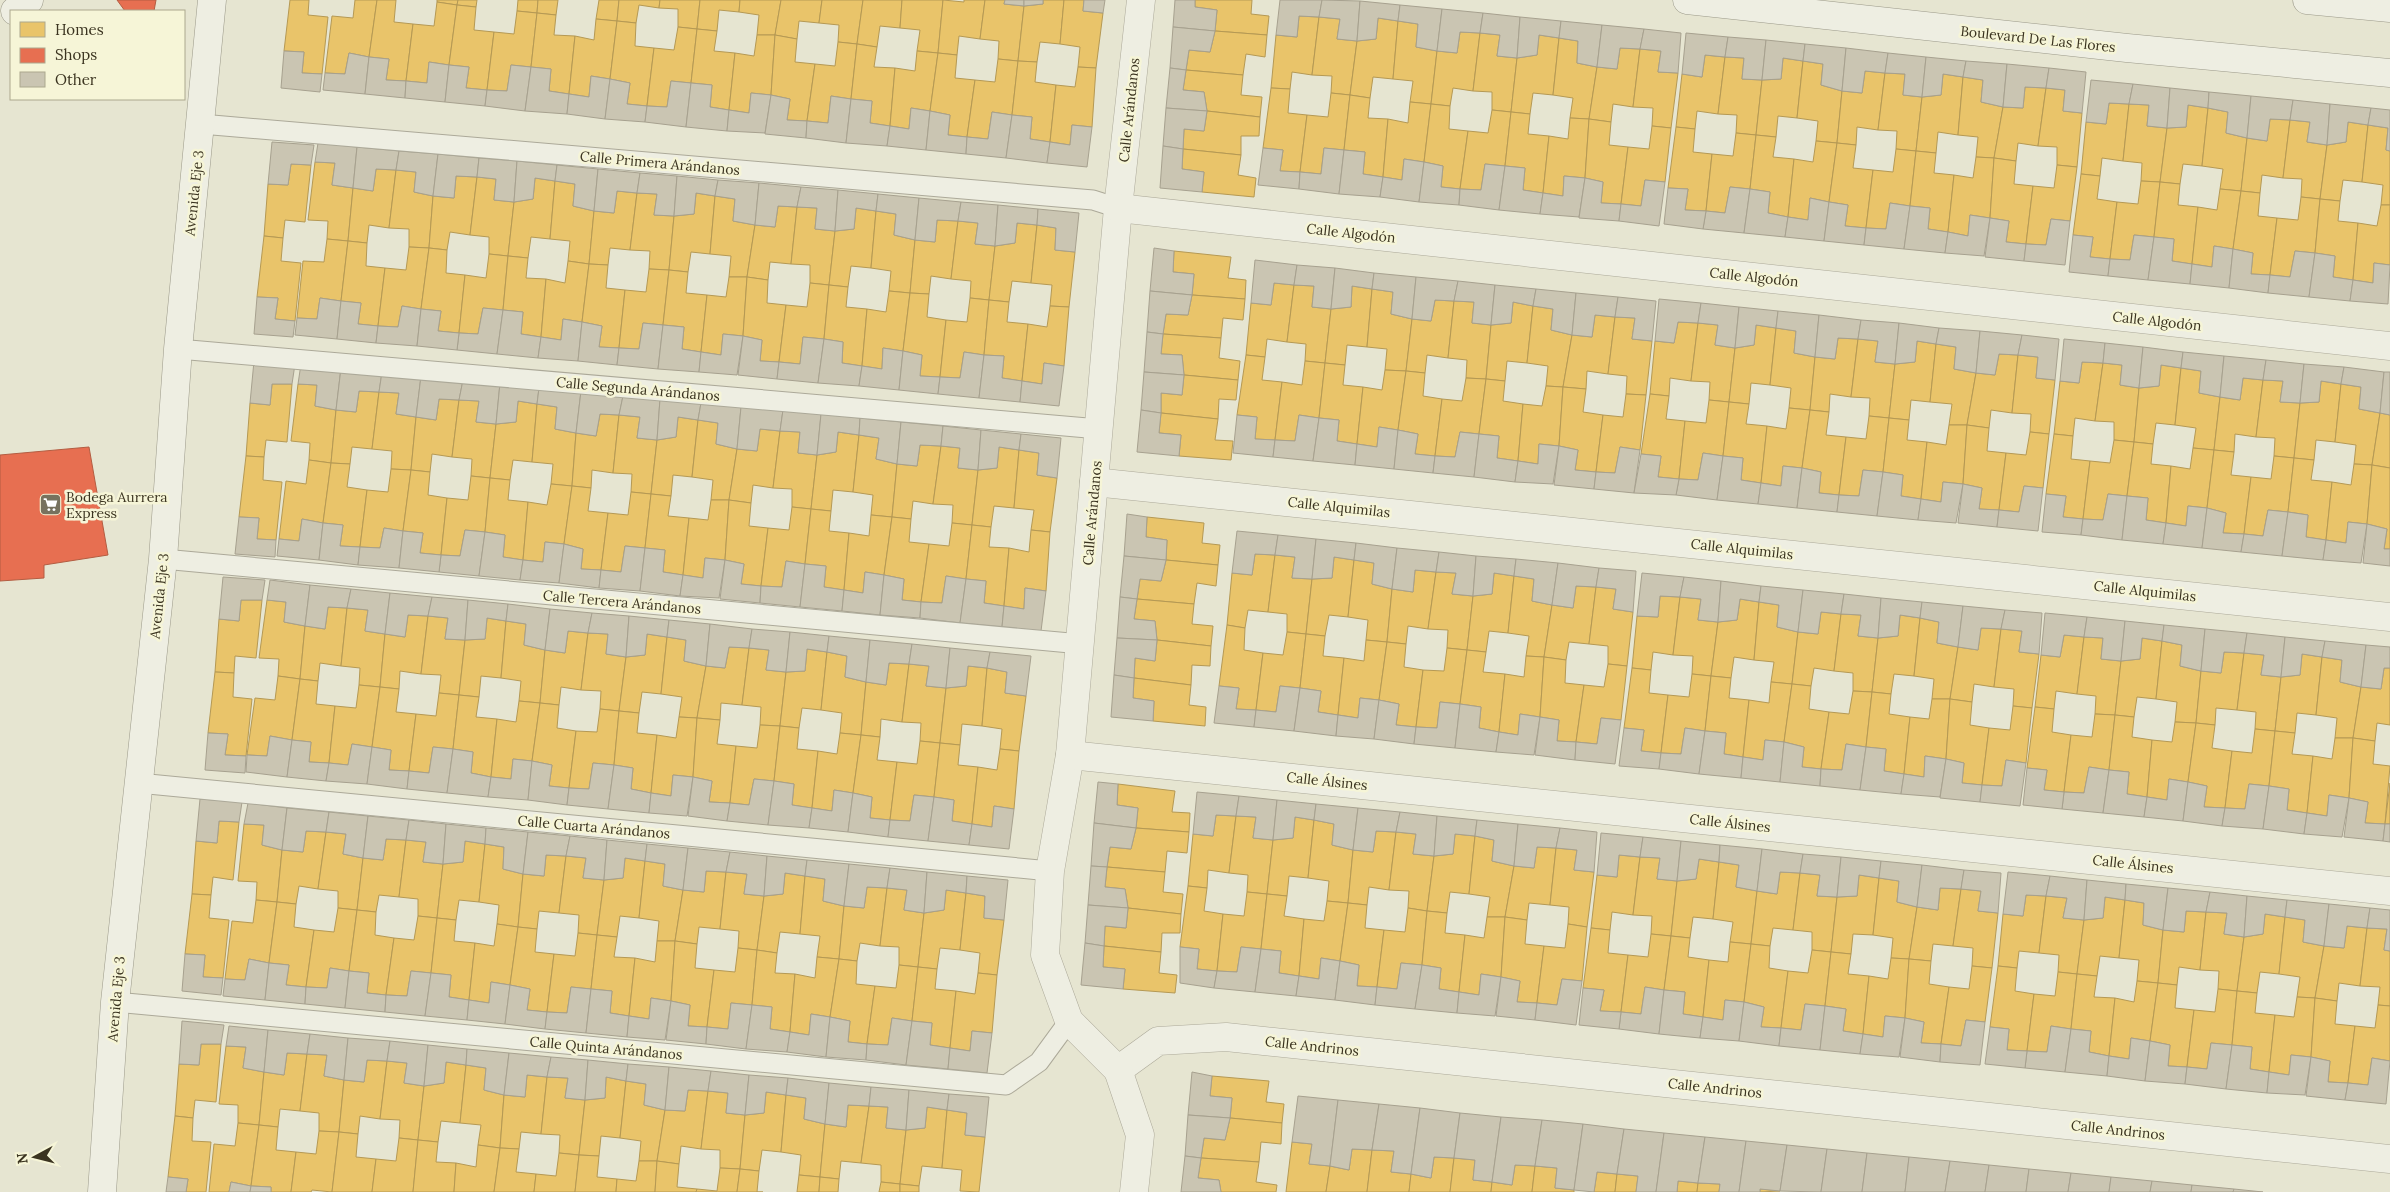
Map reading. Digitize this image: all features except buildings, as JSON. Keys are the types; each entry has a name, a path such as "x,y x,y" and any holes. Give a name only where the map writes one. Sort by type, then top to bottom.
{"street":[{"path":"16,10 29,0"},
{"name":"Avenida Eje 3","path":"102,1192 115,1002 163,559 178,349 212,0"},
{"name":"Calle Arándanos","path":"1069,1021 1044,956 1050,871 1070,755 1118,208 1140,0"},
{"name":"Boulevard De Las Flores","path":"1687,0 1778,5 2127,48 2390,73"},
{"path":"2307,0 2390,8"},
{"path":"0,24 10,16"},
{"name":"Calle Algodón","path":"1118,208 2390,346"},
{"name":"Calle Alquimilas","path":"1094,482 2390,617"},
{"name":"Calle Álsines","path":"1070,755 2390,890"},
{"path":"1069,1021 1118,1070 1140,1135 1134,1192"},
{"name":"Calle Andrinos","path":"1118,1070 1158,1041 1226,1037 2390,1159"}],"lane":[{"name":"Calle Primera Arándanos","path":"201,124 1093,200 1118,208"},
{"name":"Calle Segunda Arándanos","path":"178,349 1099,429"},
{"name":"Calle Tercera Arándanos","path":"163,559 1081,644"},
{"name":"Calle Cuarta Arándanos","path":"138,783 1050,871"},
{"name":"Calle Quinta Arándanos","path":"115,1002 1006,1085 1039,1062 1069,1021"}],"place":[{"name":"Bodega Aurrera Express","path":"50,505"}]}
